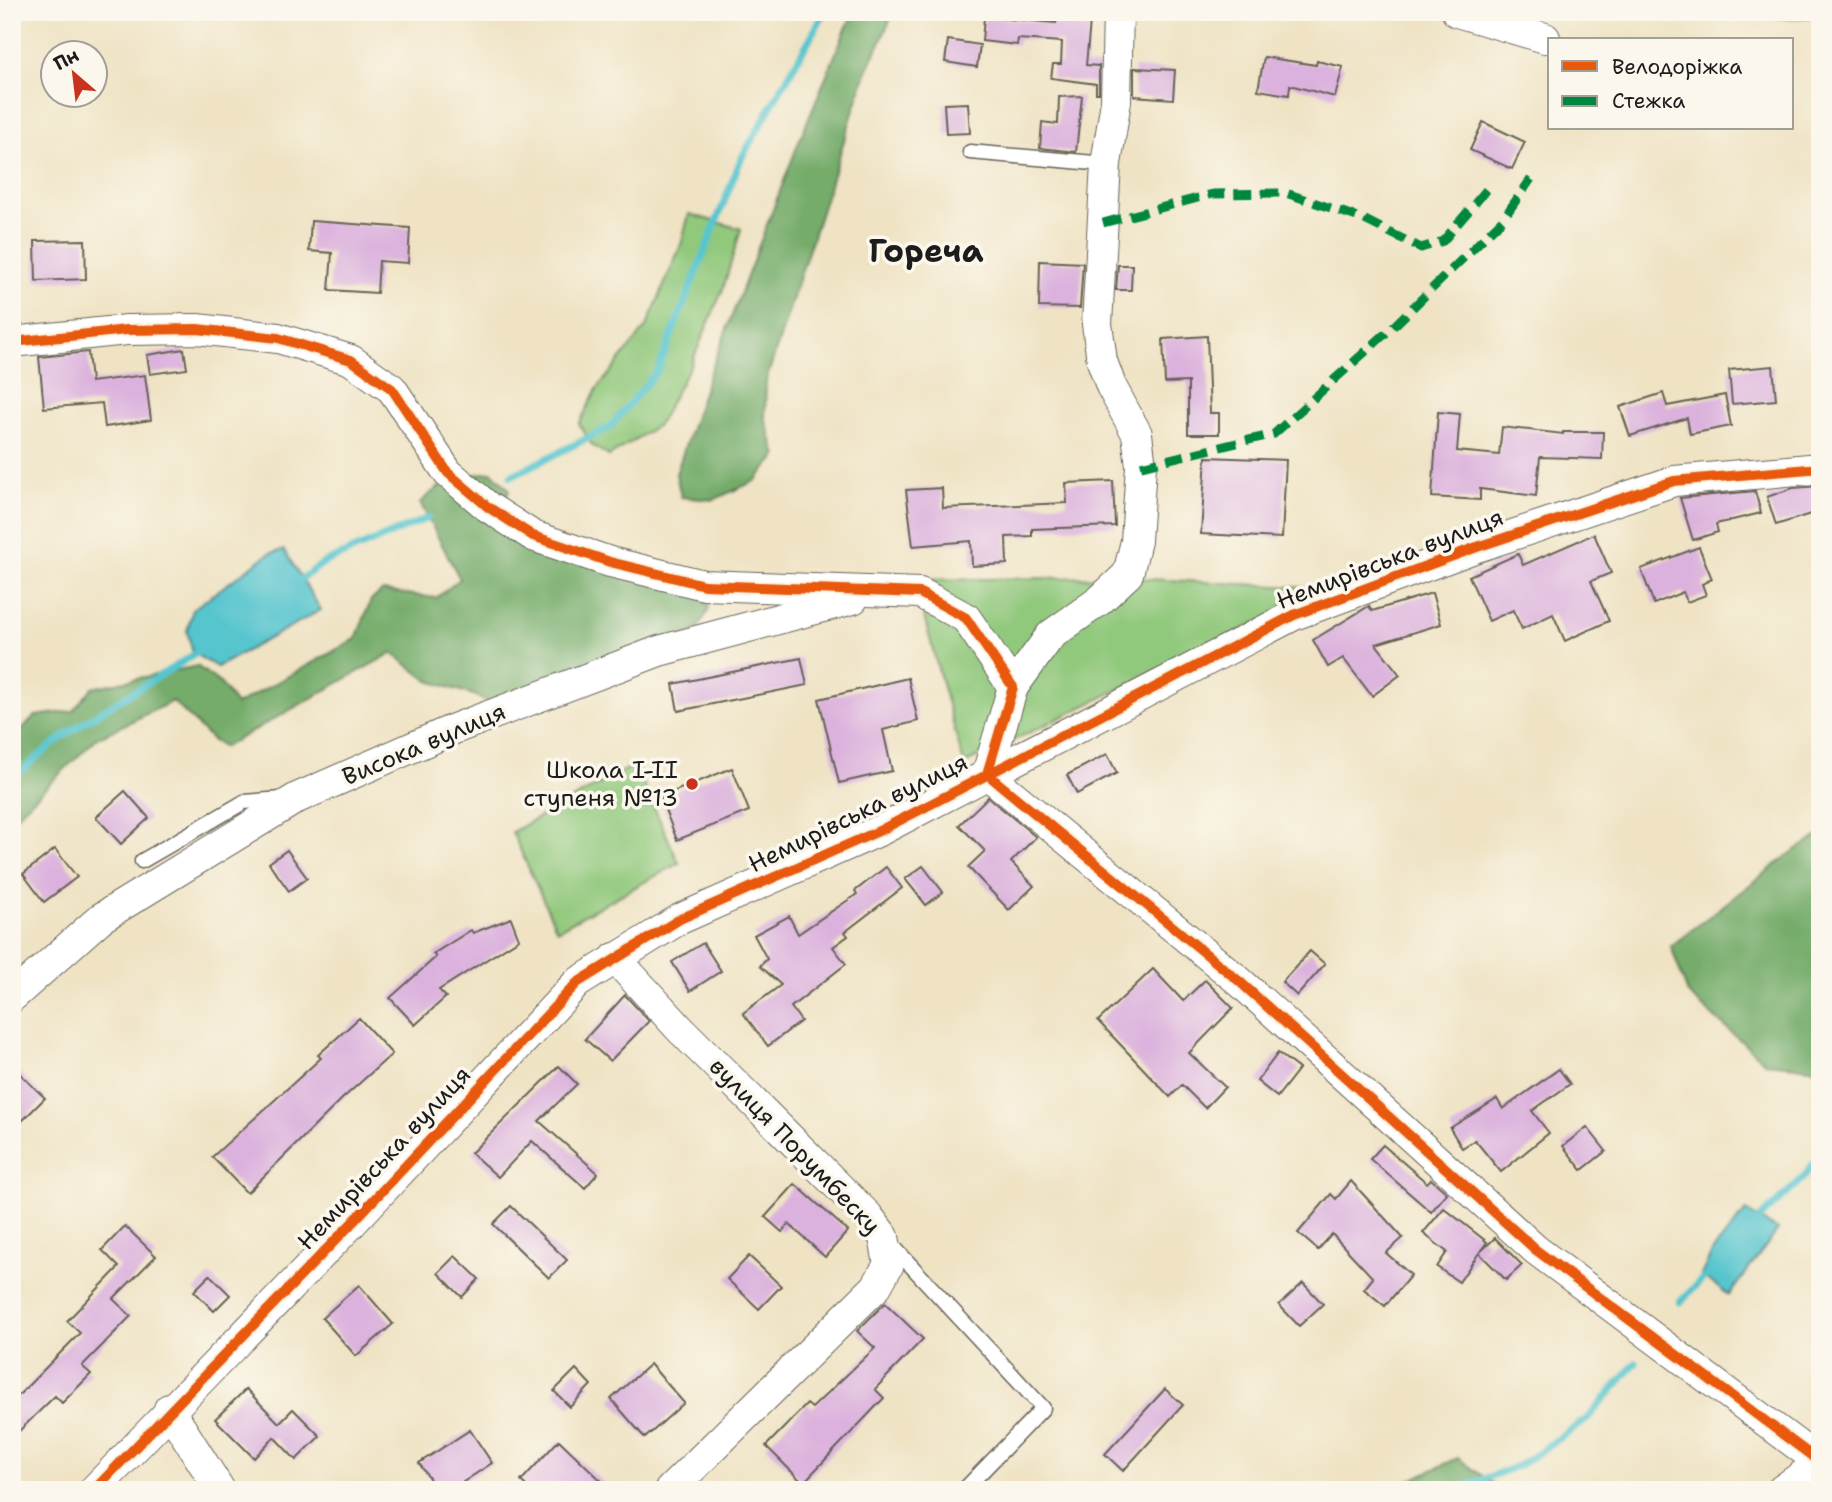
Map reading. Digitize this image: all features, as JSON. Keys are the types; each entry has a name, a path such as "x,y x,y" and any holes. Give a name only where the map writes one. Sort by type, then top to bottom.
{"street":[{"path":"1118,12 1116,101 1106,164 1097,324 1102,361 1111,386 1137,434 1141,466 1136,541 1128,574 1099,601 1051,635 1013,687 987,774 1239,981 1536,1250 1820,1462 1782,1490"},
{"path":"1457,12 1545,38"},
{"path":"12,342 127,330 186,329 278,338 351,360 391,389 448,473 488,507 533,536 610,562 705,585 920,593 966,618 1013,687"},
{"name":"Немирівська вулиця","path":"94,1490 169,1409 351,1224 577,983 680,919 881,830 1294,615 1477,547 1674,481 1820,468"},
{"name":"Висока вулиця","path":"12,997 101,918 297,798 454,729 659,652 884,591"},
{"name":"вулиця Порумбеску","path":"615,958 680,1028 868,1216 884,1237 889,1264 876,1287 670,1490"},
{"path":"169,1409 220,1490"}],"lane":[{"path":"971,152 1106,164"},
{"path":"142,861 244,802 297,798"},
{"path":"884,1237 1043,1408 964,1490"}],"green space":[{"path":"853,12 894,12 866,73 766,381 765,418 777,456 755,481 713,500 681,497 676,474 706,383 800,139"},
{"path":"1746,12 1820,12 1820,16 1788,19"},
{"path":"689,214 741,229 723,289 691,364 658,425 609,456 592,445 579,424 597,389 647,326 681,245"},
{"path":"492,472 510,490 488,522 706,596 709,609 697,630 496,708 474,695 429,681 392,653 224,747 213,741 173,701 97,738 12,820 12,739 35,716 73,711 92,688 197,666 221,684 236,705 356,639 371,600 383,591 436,598 460,579 420,503 436,489 453,480"},
{"path":"1113,577 1315,588 1273,615 964,764 914,580"},
{"path":"635,765 679,863 557,930 512,832"},
{"path":"1820,835 1820,1069 1766,1063 1688,994 1671,946 1791,853"},
{"path":"1458,1458 1496,1486 1496,1490 1389,1490"}],"water":[{"path":"284,550 321,610 217,667 193,653 187,631 193,609 270,553"},
{"path":"1746,1211 1778,1230 1729,1295 1701,1275 1714,1249"}],"building":[{"path":"984,17 1056,23 1057,19 1090,22 1086,65 1099,66 1099,93 1096,93 1096,84 1051,78 1053,64 1061,64 1062,42 1018,39 1017,45 982,41"},
{"path":"948,40 980,45 977,67 945,62"},
{"path":"1264,57 1316,65 1317,61 1343,67 1335,97 1290,85 1289,95 1258,90"},
{"path":"1134,68 1175,70 1173,99 1134,96"},
{"path":"1082,96 1076,152 1040,148 1042,122 1058,124 1059,97"},
{"path":"968,103 970,133 946,134 944,104"},
{"path":"1483,122 1525,142 1512,169 1470,150"},
{"path":"311,221 410,228 408,263 379,261 377,293 329,290 332,253 309,251"},
{"path":"85,240 86,279 36,281 35,241"},
{"path":"1040,261 1083,263 1080,308 1039,307"},
{"path":"1118,265 1132,265 1131,290 1116,290"},
{"path":"1207,336 1210,413 1219,413 1219,434 1188,434 1188,382 1165,383 1163,339"},
{"path":"184,349 187,369 150,374 147,355"},
{"path":"88,352 91,382 145,375 151,420 105,427 102,403 44,408 39,357"},
{"path":"1773,366 1776,400 1732,404 1729,370"},
{"path":"1663,393 1667,406 1725,395 1731,426 1690,434 1687,418 1630,436 1620,407"},
{"path":"1438,412 1460,414 1457,451 1499,455 1502,427 1563,434 1603,432 1602,459 1540,457 1536,496 1480,489 1480,500 1432,497"},
{"path":"1206,457 1286,460 1282,538 1201,534"},
{"path":"1113,481 1115,526 1032,529 1032,536 1006,537 1007,564 972,566 971,541 913,546 906,490 942,488 943,508 1067,503 1066,483"},
{"path":"1820,486 1820,511 1776,525 1767,497 1793,488"},
{"path":"1755,491 1761,513 1716,524 1718,532 1693,540 1680,498"},
{"path":"1594,534 1611,573 1591,581 1609,621 1565,641 1553,614 1522,629 1513,610 1489,621 1469,576 1518,554 1523,565"},
{"path":"1699,547 1712,579 1702,584 1706,595 1687,602 1683,592 1654,604 1641,569"},
{"path":"1432,593 1441,624 1376,644 1400,675 1372,696 1343,658 1328,667 1313,640 1369,606 1372,611"},
{"path":"801,658 807,685 678,711 673,684"},
{"path":"908,678 918,721 883,730 892,771 839,783 819,699"},
{"path":"1107,754 1117,773 1077,794 1067,775"},
{"path":"732,768 749,811 677,840 660,797"},
{"path":"125,791 149,818 121,844 96,817"},
{"path":"988,797 1036,837 1011,862 1034,886 1009,910 968,867 985,851 959,825"},
{"path":"55,849 77,877 44,902 23,874"},
{"path":"287,850 307,878 289,891 269,863"},
{"path":"923,866 943,892 926,905 905,879"},
{"path":"886,867 902,888 845,932 848,936 833,947 846,964 791,1007 801,1021 768,1046 743,1013 781,985 760,966 767,959 754,935 789,916 798,934 857,894 855,891"},
{"path":"511,918 519,939 439,990 446,997 415,1025 390,998 436,957 433,954 471,930 473,933"},
{"path":"703,943 721,971 690,991 672,962"},
{"path":"1310,951 1325,964 1297,996 1282,982"},
{"path":"1153,969 1183,1001 1205,980 1233,1008 1189,1053 1225,1087 1205,1108 1182,1085 1170,1097 1098,1021"},
{"path":"625,995 649,1021 610,1061 585,1039"},
{"path":"359,1018 392,1054 342,1099 247,1193 212,1157 321,1058 318,1055"},
{"path":"1278,1053 1299,1069 1277,1097 1257,1081"},
{"path":"12,1066 45,1098 23,1120 12,1110"},
{"path":"559,1066 577,1084 539,1121 598,1173 585,1188 532,1141 498,1177 471,1153"},
{"path":"1559,1069 1570,1084 1532,1111 1549,1133 1501,1172 1475,1140 1462,1148 1450,1128 1497,1099 1503,1109"},
{"path":"1587,1127 1606,1151 1582,1170 1563,1146"},
{"path":"1383,1145 1427,1183 1431,1179 1447,1193 1431,1212 1370,1159"},
{"path":"1351,1181 1403,1238 1386,1253 1411,1275 1385,1306 1364,1289 1373,1278 1332,1234 1318,1250 1298,1233 1331,1194 1336,1199"},
{"path":"795,1184 848,1231 825,1257 789,1224 782,1232 765,1217"},
{"path":"511,1206 567,1260 549,1278 493,1224"},
{"path":"1444,1208 1487,1242 1459,1282 1437,1267 1447,1252 1423,1233"},
{"path":"125,1226 156,1256 113,1299 131,1316 82,1366 91,1374 62,1403 55,1396 12,1438 12,1402 80,1333 67,1321 119,1267 102,1250"},
{"path":"1495,1238 1522,1265 1506,1280 1479,1253"},
{"path":"455,1256 479,1279 462,1297 438,1273"},
{"path":"749,1256 781,1286 759,1309 727,1279"},
{"path":"210,1275 230,1295 214,1311 194,1291"},
{"path":"1303,1283 1323,1304 1299,1326 1279,1305"},
{"path":"359,1285 393,1324 356,1356 322,1318"},
{"path":"885,1303 923,1339 875,1389 884,1398 803,1483 766,1446 807,1404 812,1408 875,1348 857,1331"},
{"path":"650,1364 684,1403 645,1438 611,1399"},
{"path":"576,1369 591,1385 570,1407 554,1391"},
{"path":"246,1389 279,1423 293,1409 320,1436 296,1460 274,1437 254,1458 215,1419"},
{"path":"1165,1389 1183,1405 1123,1471 1105,1454"},
{"path":"470,1430 492,1463 451,1490 437,1490 419,1463"},
{"path":"559,1440 611,1490 530,1490 521,1481"}],"waterway":[{"path":"511,476 610,427 658,370 741,159 825,12"},
{"path":"294,584 325,562 428,518"},
{"path":"12,780 55,742 201,650"},
{"path":"1753,1225 1803,1178 1820,1155"},
{"path":"1680,1302 1709,1272"},
{"path":"1455,1490 1520,1465 1587,1419 1636,1363"}],"marked path":[{"path":"1141,466 1274,434 1396,324 1503,219 1531,179"},
{"path":"1103,223 1213,194 1286,193 1363,219 1421,248 1443,241 1488,188"}],"cycle path":[{"path":"12,342 127,330 197,329 278,338 351,360 392,389 448,473 488,507 533,536 610,562 704,585 920,593 966,618 1013,687 987,774 1239,981 1536,1250 1820,1462"},
{"path":"94,1490 351,1224 577,983 680,919 881,830 1294,615 1477,547 1674,481 1820,468"}],"place":[{"name":"Школа I-II ступеня №13","path":"692,784"}],"district":[{"name":"Гореча","path":"926,250"}]}
